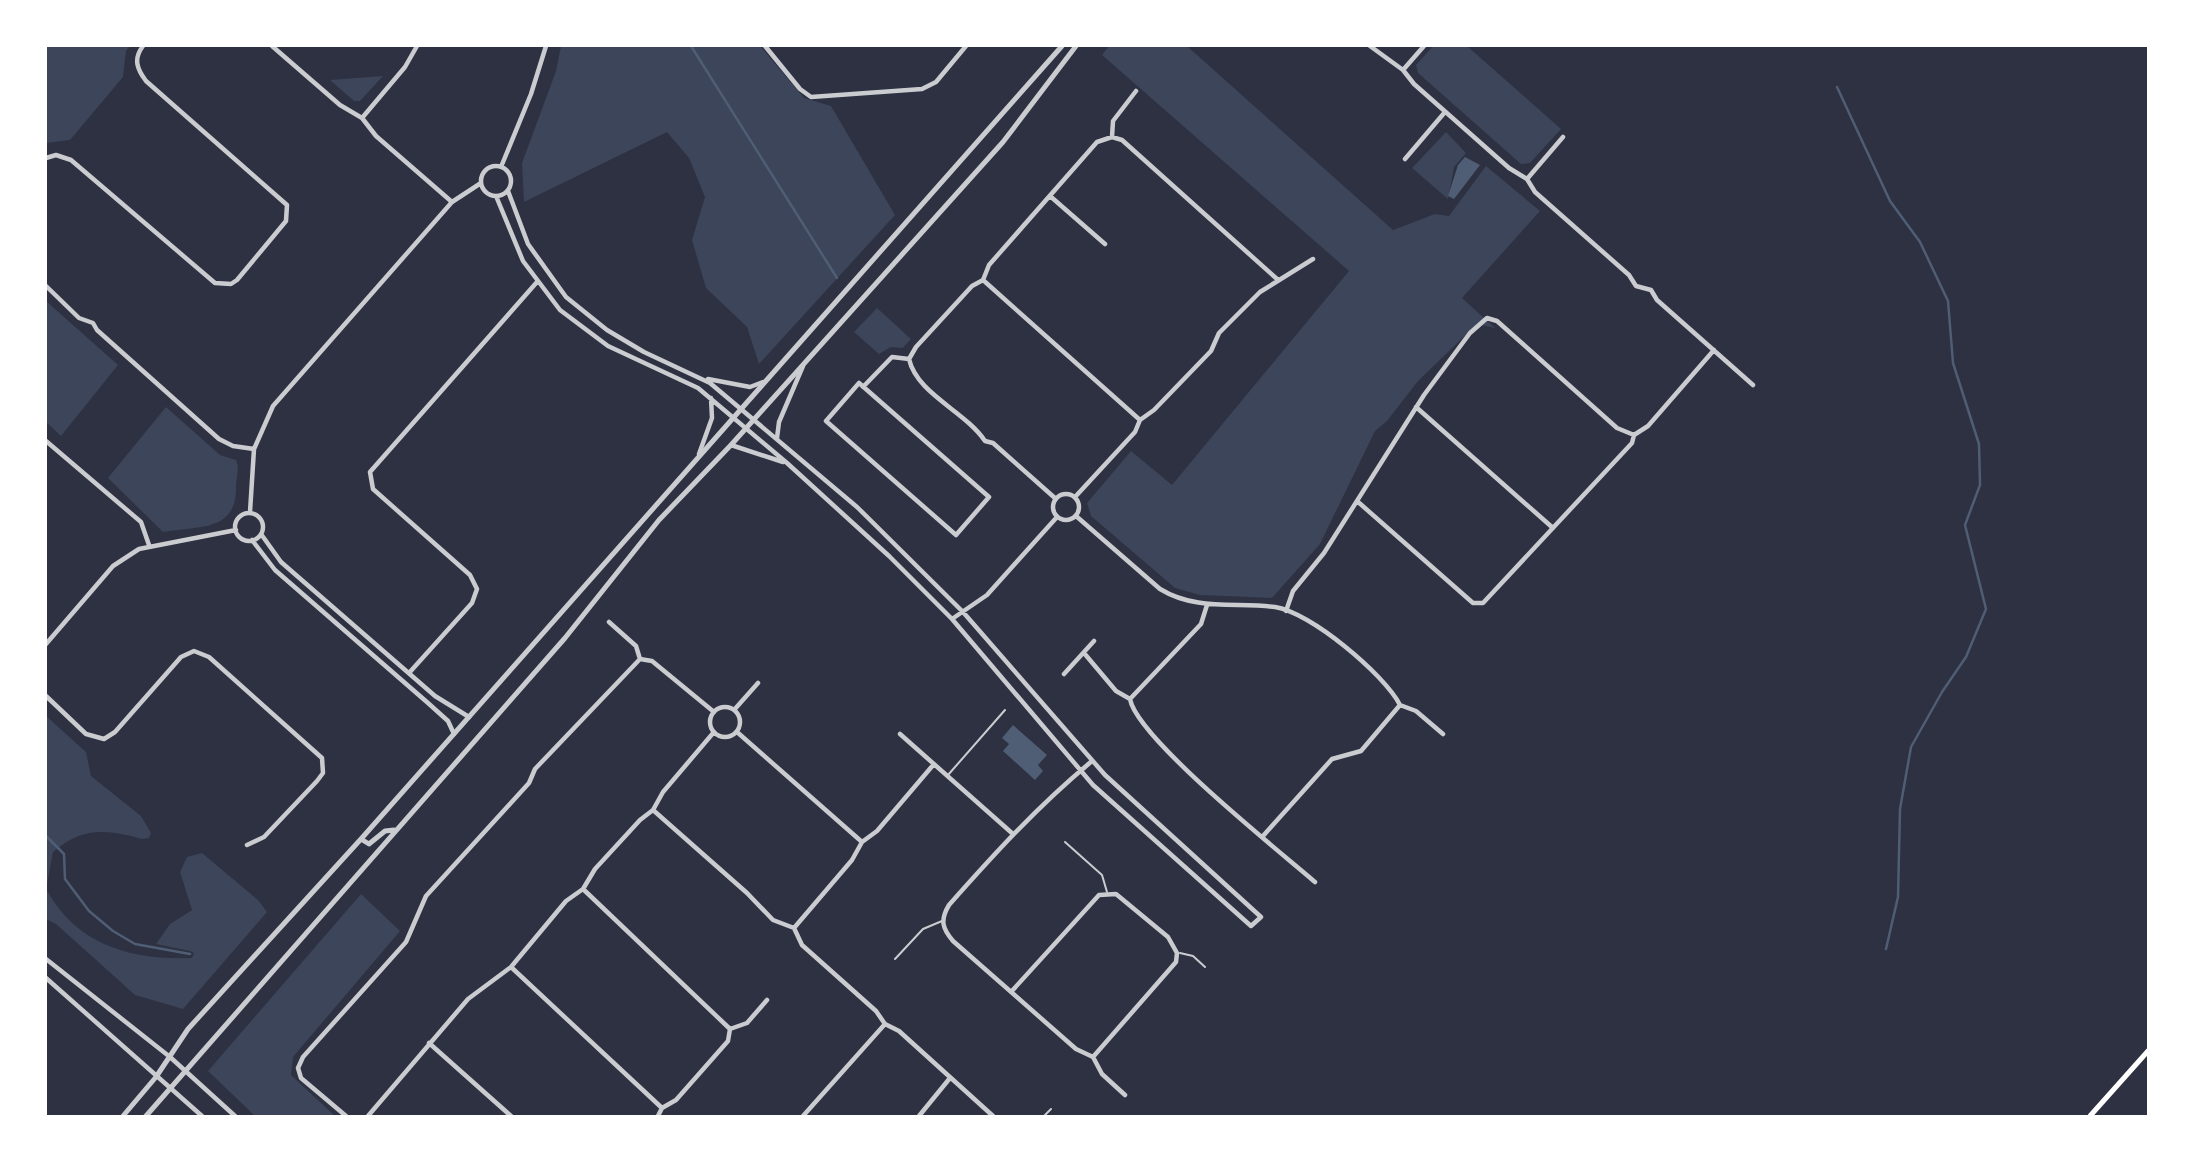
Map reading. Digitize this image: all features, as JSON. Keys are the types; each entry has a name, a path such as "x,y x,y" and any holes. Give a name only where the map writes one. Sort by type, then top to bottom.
{"main road":[{"path":"2090,1116 2148,1051"}],"street":[{"path":"46,158 56,155 71,160 215,283 231,284 237,280 286,221 286,205 146,81 137,69 136,60 143,46"},
{"path":"271,46 340,105 362,118 376,136 452,202"},
{"path":"362,118 405,67 417,46"},
{"path":"501,167 531,94 546,46"},
{"path":"765,46 800,89 811,97 922,89 936,82 966,46"},
{"path":"123,1116 156,1077 188,1029 361,839 1062,46"},
{"path":"146,1116 565,638 642,540 1003,142 1076,46"},
{"path":"1370,46 1403,69 1414,84 1509,168 1527,179 1535,192 1629,275 1636,286 1651,290 1657,300 1753,385"},
{"path":"1403,69 1424,46"},
{"path":"1112,136 1113,121 1136,91"},
{"path":"1405,159 1446,112"},
{"path":"909,359 916,347 972,286 983,281 989,265 1097,142 1112,136 1122,140 1277,279"},
{"path":"1527,179 1563,137"},
{"path":"250,512 254,449 273,406 452,202 481,184 486,169 501,167"},
{"path":"501,167 511,177 508,191 528,244 566,297 607,330 644,352 703,378 750,387 765,382"},
{"path":"481,184 485,191 496,197 512,239 537,282 560,310 592,336 643,364 698,387 746,427 889,556 952,619 1080,770 1251,926 1261,917 1091,761 963,612 899,546 703,378"},
{"path":"496,197 508,191"},
{"path":"1050,196 1105,244"},
{"path":"1075,497 1135,432 1140,419 1154,410 1211,351 1219,333 1277,279 1313,259"},
{"path":"983,281 1140,419"},
{"path":"409,673 471,603 477,589 470,575 373,488 370,472 537,282"},
{"path":"46,286 79,317 93,323 97,330 219,439 233,446 254,449"},
{"path":"1286,611 1293,591 1324,553 1416,407 1470,333 1487,318 1497,321 1618,428 1634,435"},
{"path":"1357,501 1473,603 1483,603 1632,443 1634,435 1648,426 1714,350"},
{"path":"863,387 892,357 909,359"},
{"path":"909,359 917,377 975,426 985,441 993,443 1056,499"},
{"path":"777,439 779,422 804,362"},
{"path":"859,383 863,387 989,497 956,535 826,421 859,383"},
{"path":"698,458 712,418 711,397"},
{"path":"1416,407 1553,528"},
{"path":"46,441 141,522 149,545"},
{"path":"731,445 787,463"},
{"path":"1065,494 1075,497 1079,509 1076,516 1065,520 1057,517 1053,506 1056,499 1065,494"},
{"path":"250,512 240,516 236,530 242,539 252,540 261,534"},
{"path":"250,512 262,520 261,534 281,562 456,712 469,717"},
{"path":"1076,516 1174,598 1207,605 1278,607 1319,626 1392,688 1400,705 1416,711 1443,734"},
{"path":"952,619 987,595 1057,517"},
{"path":"46,644 113,566 149,545 236,530"},
{"path":"252,540 275,570 448,721 454,734"},
{"path":"1130,699 1201,624 1207,605"},
{"path":"610,622 636,646 640,659"},
{"path":"1064,674 1094,641"},
{"path":"46,696 86,734 104,739 115,732 181,657 194,651 209,657 323,758 323,773 317,781 264,837 247,845"},
{"path":"1084,653 1116,691 1130,699 1134,713 1169,754 1315,882"},
{"path":"640,659 652,661 714,712"},
{"path":"346,1116 301,1078 298,1068 303,1057 406,942 426,896 529,783 535,769 640,659"},
{"path":"734,710 758,683"},
{"path":"1263,836 1332,759 1360,751 1400,705"},
{"path":"723,707 734,710 740,722 737,732 727,737 714,732 710,723 714,712 723,707"},
{"path":"368,1116 468,999 511,967 566,901 583,889 595,870 653,810 663,792 714,732"},
{"path":"737,732 862,842"},
{"path":"900,734 1013,834"},
{"path":"1091,761 1042,802 949,905 943,920 946,932 1076,1049 1093,1057 1102,1074 1125,1095"},
{"path":"794,928 852,860 862,842 877,831 934,764"},
{"path":"653,810 774,920 794,928 802,945 876,1011 885,1024 899,1031 993,1116"},
{"path":"361,839 369,844 385,831 394,830"},
{"path":"583,889 730,1029"},
{"path":"1011,992 1094,900 1107,892 1125,900 1168,937 1177,953 1170,970 1093,1057"},
{"path":"46,960 170,1057 235,1116"},
{"path":"511,967 662,1108"},
{"path":"46,978 202,1116"},
{"path":"730,1029 747,1023 767,1000"},
{"path":"803,1116 885,1024"},
{"path":"658,1116 662,1108 676,1100 728,1041 730,1029"},
{"path":"429,1043 512,1116"},
{"path":"919,1116 950,1078"}],"lane":[{"path":"947,775 1005,710"},
{"path":"1065,842 1102,875 1107,892"},
{"path":"895,958 928,924 943,920"},
{"path":"1177,953 1186,953 1205,967"},
{"path":"1044,1116 1051,1109"}],"shaded area":[{"path":"46,46 130,46 126,51 123,77 70,140 46,143"},
{"path":"561,46 760,46 804,98 831,106 895,215 759,364 747,327 706,288 692,240 705,197 689,158 667,132 524,202 522,163 556,71"},
{"path":"1109,46 1187,46 1393,230 1435,214 1449,216 1486,166 1540,211 1462,298 1495,328 1477,324 1418,381 1387,421 1375,431 1320,544 1272,598 1200,595 1175,588 1091,516 1087,503 1131,451 1172,485 1349,271 1102,55"},
{"path":"1433,46 1467,46 1561,129 1530,163 1521,164 1418,73 1416,65"},
{"path":"383,76 360,101 354,101 330,80"},
{"path":"1446,132 1466,153 1454,167 1448,199 1412,168"},
{"path":"1465,157 1480,165 1454,199 1448,196 1458,165"},
{"path":"46,301 118,365 61,436 46,422"},
{"path":"877,308 911,339 903,348 891,347 879,354 854,332"},
{"path":"166,407 220,455 236,460 238,470 235,502 223,519 213,524 163,532 108,478"},
{"path":"46,716 86,752 91,776 141,816 151,833 149,838 142,839 106,832 74,838 53,852 46,889"},
{"path":"1013,725 1047,755 1038,765 1043,771 1035,780 1003,751 1009,744 1002,738"},
{"path":"202,853 258,900 267,912 183,1009 135,995 56,924 46,919 46,889 73,924 90,936 108,946 148,956 192,958 194,953 156,944 170,924 192,910 180,872 187,857"},
{"path":"361,894 400,931 293,1057 291,1075 335,1116 255,1116 208,1071"}],"waterway":[{"path":"691,46 837,278"},
{"path":"1837,87 1890,201 1920,242 1948,301 1953,363 1979,444 1980,485 1965,525 1986,609 1966,657 1942,692 1911,747 1900,809 1898,897 1886,949"},
{"path":"46,836 64,854 65,879 89,911 113,931 135,944 190,954"}]}
